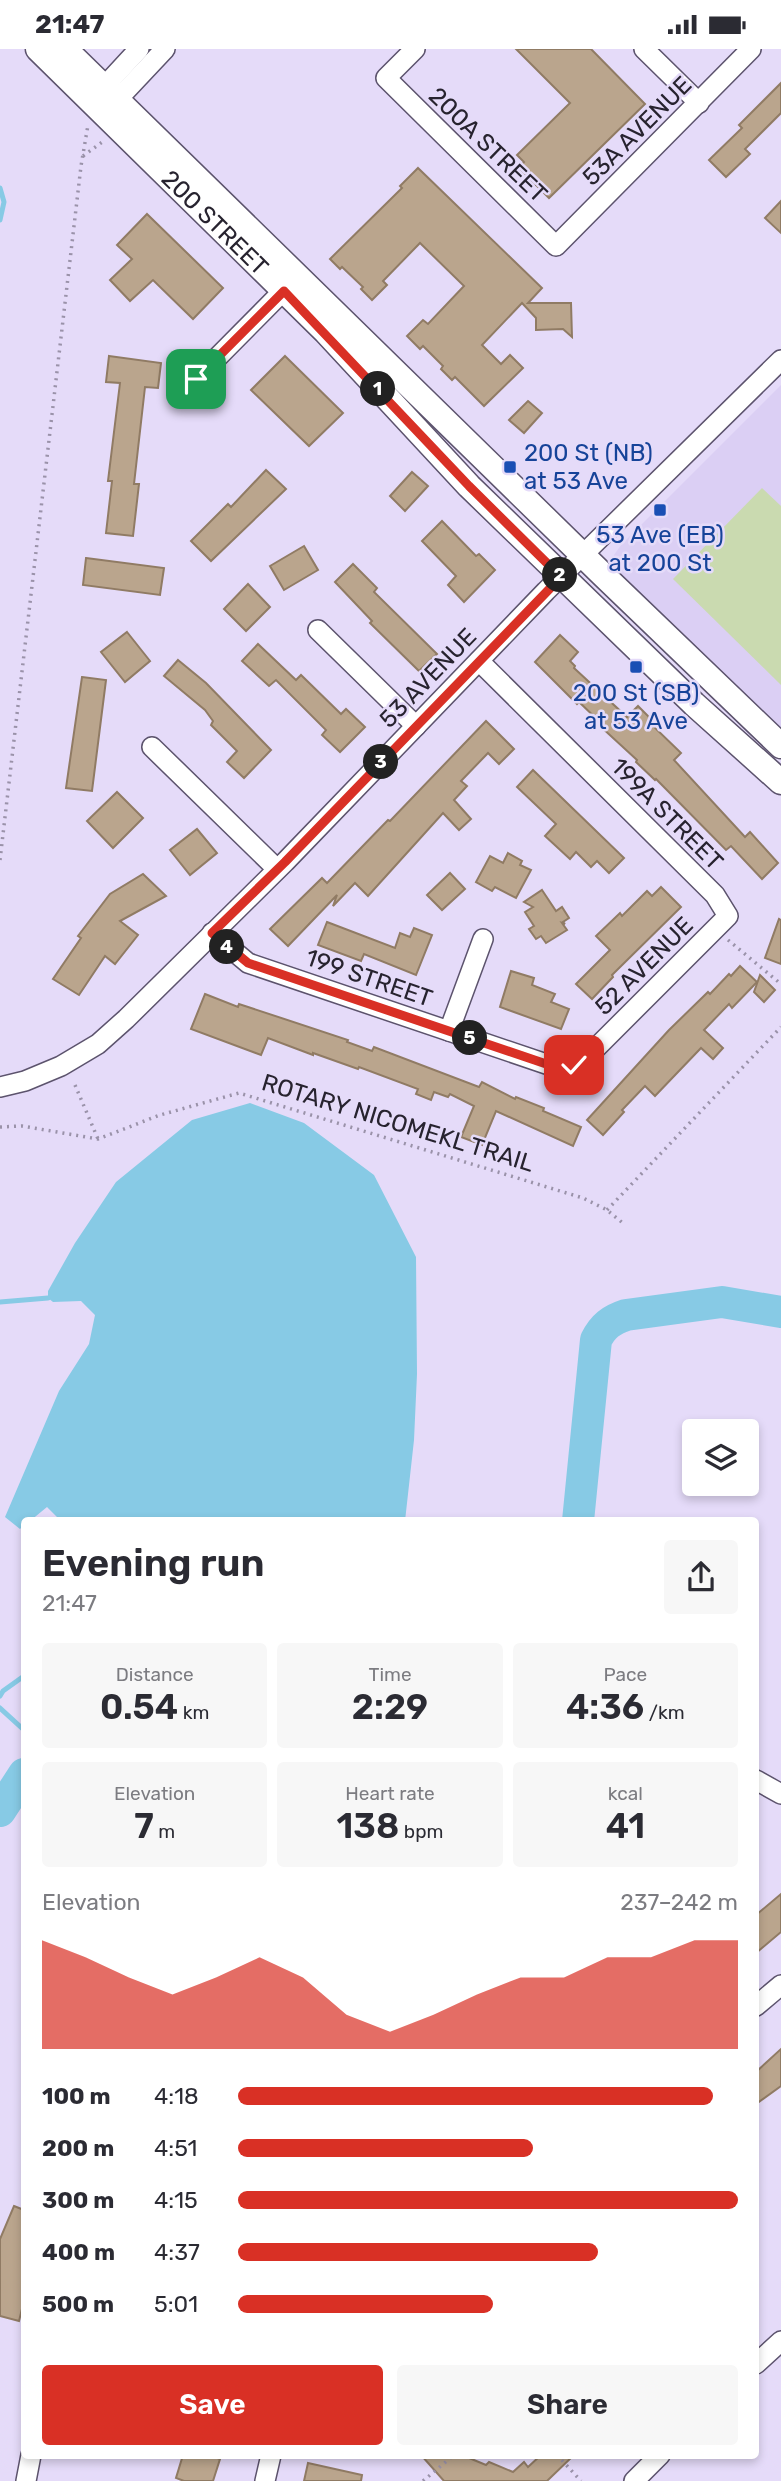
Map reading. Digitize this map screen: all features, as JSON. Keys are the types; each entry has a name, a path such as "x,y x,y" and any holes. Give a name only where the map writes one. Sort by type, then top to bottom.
{"main road":[{"name":"200 STREET","path":"38,49 102,103 291,284 583,555 781,746"},
{"name":"200 STREET","path":"65,49 102,103"},
{"name":"200 STREET","path":"291,284 469,486 694,704 781,782"}],"street":[{"path":"102,103 139,49"},
{"path":"102,103 165,49"},
{"name":"200A STREET","path":"415,49 386,79 556,246"},
{"path":"644,49 699,103"},
{"name":"53A AVENUE","path":"556,246 751,49"},
{"path":"196,379 291,284"},
{"name":"53 AVENUE","path":"0,1087 44,1074 80,1056 126,1019 277,869 561,577 781,361"},
{"path":"318,631 416,726"},
{"name":"199A STREET","path":"478,661 715,895 728,916"},
{"path":"152,747 277,869"},
{"name":"52 AVENUE","path":"558,1068 574,1065 588,1056 728,916"},
{"name":"199 STREET","path":"212,933 248,963 558,1068"},
{"path":"449,1031 483,939"},
{"path":"759,1782 781,1794"},
{"path":"759,2003 781,1985"},
{"path":"759,2361 781,2341"},
{"path":"31,2459 33,2480"},
{"path":"265,2481 270,2459"},
{"path":"642,2478 657,2459"}],"path":[{"path":"0,860 83,156 102,103"},
{"path":"83,156 109,137"},
{"path":"728,940 781,984"},
{"path":"607,1210 781,1027"},
{"path":"75,1085 98,1139"},
{"name":"ROTARY NICOMEKL TRAIL","path":"98,1139 160,1115 239,1093 583,1198 607,1210 624,1224"},
{"path":"0,1127 22,1126 98,1139"},
{"path":"423,2481 449,2459"},
{"path":"561,2459 581,2481"}],"shaded area":[{"path":"781,385 781,736 614,572 613,567 614,555 621,545"}],"green space":[{"path":"762,488 781,506 781,685 673,579"}],"water":[{"path":"250,1103 304,1123 374,1175 416,1257 417,1374 414,1440 405,1517 57,1517 47,1507 35,1517 21,1517 20,1529 5,1517 59,1391 89,1344 95,1315 81,1301 53,1302 48,1298 48,1291 75,1243 116,1182 192,1120"}],"building":[{"path":"516,49 591,49 645,104 549,198 519,168 524,162 517,155 570,103"},
{"path":"781,83 781,113 745,149 750,154 726,177 709,160 742,128 739,125"},
{"path":"418,168 542,288 528,303 571,303 572,337 563,329 536,330 536,318 522,303 482,345 501,364 510,355 523,368 484,406 455,377 452,380 441,369 443,366 423,346 420,349 407,336 423,320 428,324 464,286 420,243 383,281 387,285 372,300 361,289 363,287 330,259 402,188 400,186"},
{"path":"781,201 781,233 765,218"},
{"path":"147,214 223,288 193,319 153,280 130,301 110,280 132,259 117,245"},
{"path":"109,356 161,363 158,388 145,387 134,484 139,484 133,536 106,533 112,481 108,481 120,383 106,382"},
{"path":"285,356 343,413 309,446 251,390"},
{"path":"528,401 542,413 524,433 509,420"},
{"path":"266,470 286,489 211,561 191,541 228,504 231,507"},
{"path":"412,472 428,486 405,511 390,496"},
{"path":"442,521 476,556 479,554 495,570 464,602 448,585 456,576 422,541"},
{"path":"304,546 318,570 284,590 270,566"},
{"path":"86,558 164,568 160,595 83,585"},
{"path":"353,564 377,588 374,592 437,654 419,671 370,623 372,621 335,582"},
{"path":"248,584 270,607 246,631 224,609"},
{"path":"127,632 150,661 125,682 101,652"},
{"path":"560,635 578,652 570,661 574,668 627,717 638,706 654,722 651,724 681,753 674,760 745,837 750,832 778,863 762,879 731,846 726,850 600,726 602,724 579,702 577,704 535,662"},
{"path":"258,644 296,680 301,675 341,714 346,709 365,727 340,752 322,735 326,730 276,680 269,686 242,661"},
{"path":"178,660 206,683 271,750 244,778 227,762 237,751 211,725 213,721 205,710 164,676"},
{"path":"82,677 106,680 92,791 66,788"},
{"path":"486,721 514,749 499,764 488,753 461,781 467,786 454,800 471,819 459,830 443,813 368,896 355,883 333,906 337,895 288,946 270,929 322,878 327,883"},
{"path":"533,770 624,858 609,873 597,861 591,867 576,852 570,859 545,836 556,824 517,787"},
{"path":"117,792 143,818 113,848 87,821"},
{"path":"197,829 217,853 190,875 170,850"},
{"path":"508,853 522,861 520,865 531,870 516,898 495,887 492,891 476,882 490,856 503,863"},
{"path":"450,873 465,889 442,910 427,895"},
{"path":"143,874 166,896 120,921 138,935 115,964 105,956 79,995 53,979 81,938 78,936 110,894"},
{"path":"661,887 681,907 612,975 592,999 576,984 610,950 596,936 620,913 622,916 647,891 652,896"},
{"path":"542,890 556,911 562,907 569,918 563,922 565,924 562,923 567,930 546,943 541,936 536,939 529,929 534,926 525,912 533,907 524,902"},
{"path":"779,919 781,920 781,964 765,958"},
{"path":"327,922 395,948 400,933 410,937 414,928 432,935 416,975 364,954 361,961 318,945"},
{"path":"740,966 757,982 732,1008 729,1004 704,1030 723,1048 713,1059 701,1048 655,1096 645,1086 603,1135 587,1120 669,1030 708,992 710,994"},
{"path":"511,971 534,978 532,985 555,994 551,1002 569,1009 561,1029 500,1007"},
{"path":"760,975 775,990 764,1002 754,992"},
{"path":"205,994 238,1007 239,1004 348,1040 347,1042 372,1051 374,1047 479,1087 482,1082 581,1127 573,1146 496,1111 482,1145 461,1137 474,1106 450,1094 448,1097 434,1092 431,1100 416,1094 418,1089 268,1038 261,1055 191,1029"},
{"path":"781,1894 781,1932 759,1950 759,1912"},
{"path":"781,2049 781,2086 759,2102 759,2069"},
{"path":"14,2206 21,2209 19,2321 0,2316 0,2239"},
{"path":"182,2459 220,2459 213,2481 184,2481 176,2478"},
{"path":"425,2459 472,2459 486,2465 489,2462 513,2472 524,2462 528,2467 537,2459 570,2459 547,2481 444,2481"},
{"path":"308,2463 362,2475 361,2481 304,2481"}],"waterway":[{"path":"0,188 4,202 0,220"},
{"path":"0,1302 48,1298"},
{"path":"578,1517 596,1340 605,1327 626,1315 722,1302 781,1312"},
{"path":"0,1696 21,1678"},
{"path":"0,1708 21,1727"},
{"path":"0,1811 21,1779"}],"place":[{"name":"200 St (NB) at 53 Ave","path":"510,467"},
{"name":"53 Ave (EB) at 200 St","path":"660,510"},
{"name":"200 St (SB) at 53 Ave","path":"636,667"}],"route":[{"path":"196,379 284,291 326,332 469,486 561,577 285,862 212,933 248,963 558,1068 574,1065"}]}
